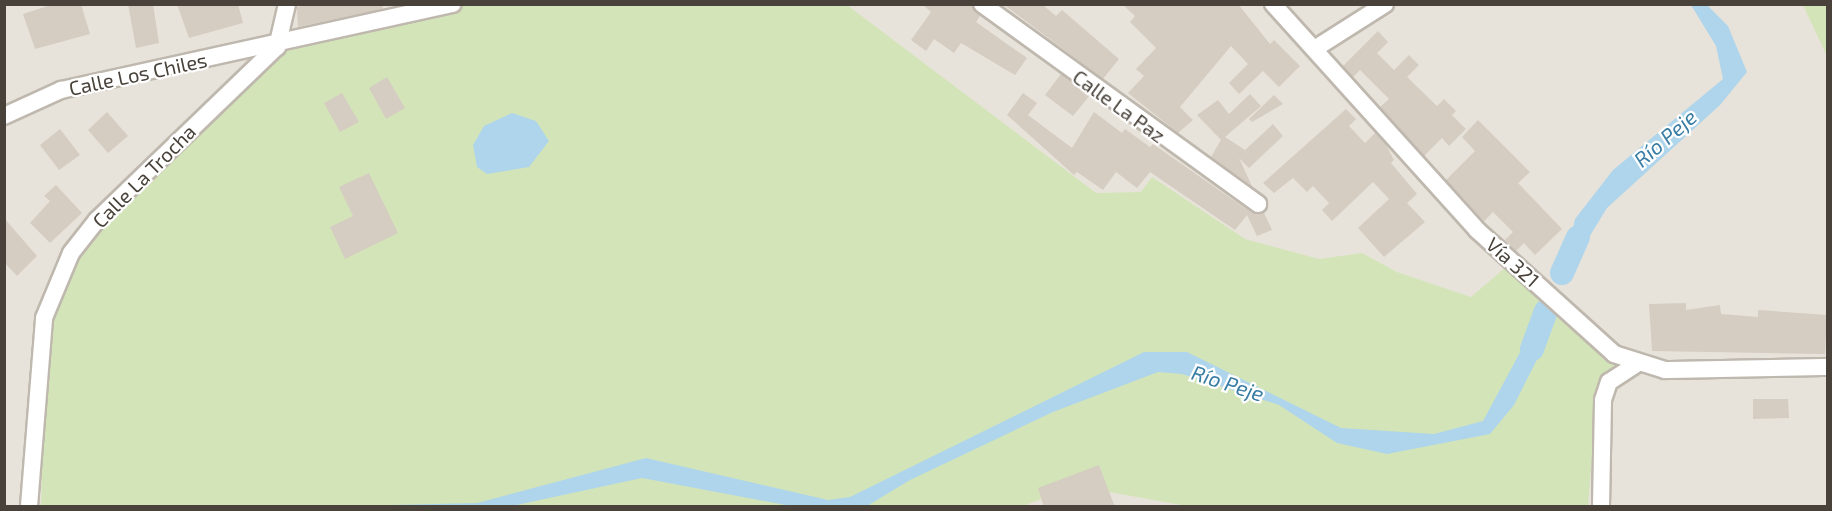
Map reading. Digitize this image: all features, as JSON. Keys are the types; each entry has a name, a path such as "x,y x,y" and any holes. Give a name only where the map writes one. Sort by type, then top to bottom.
{"street":[{"path":"287,4 277,47 453,4"},
{"name":"Calle La Paz","path":"982,4 1258,204"},
{"name":"Vía 321","path":"1273,4 1316,48 1477,230 1614,354 1635,365 1665,370 1827,367"},
{"path":"1316,48 1386,4"},
{"name":"Calle Los Chiles","path":"4,116 61,90 277,47"},
{"name":"Calle La Trocha","path":"29,507 44,318 71,253 97,220 277,47"},
{"path":"1601,507 1603,400 1609,382 1635,365"}],"shaded area":[{"path":"5,5 1827,5 1827,506 5,506"}],"green space":[{"path":"453,5 847,5 1096,193 1141,192 1152,177 1245,239 1319,259 1362,253 1397,272 1471,297 1519,256 1626,356 1604,374 1597,395 1588,506 1187,506 1076,486 1023,506 41,506 46,311 71,253 277,47"},
{"path":"1803,5 1827,5 1827,56"}],"water":[{"path":"1691,5 1707,5 1728,26 1747,72 1720,105 1607,208 1572,265 1564,268 1575,219 1613,170 1723,79 1716,46"},
{"path":"512,113 536,121 549,141 529,167 487,174 477,167 473,145 484,126"},
{"path":"1544,320 1549,336 1514,405 1490,434 1387,454 1337,443 1279,405 1182,374 1158,372 1053,412 910,480 867,506 791,506 642,478 512,506 345,506 477,503 646,458 828,500 850,497 1144,352 1187,352 1341,428 1434,434 1483,421 1531,332"}],"building":[{"path":"54,4 81,4 90,34 35,49 23,14"},
{"path":"128,4 153,4 159,43 136,48"},
{"path":"177,4 238,4 243,23 189,38"},
{"path":"310,4 382,4 383,9 298,27 297,7"},
{"path":"922,4 971,4 980,16 976,22 1027,58 1015,75 961,43 954,53 934,39 926,51 911,40 931,12"},
{"path":"1003,4 1044,6 1056,16 1062,10 1119,59 1103,79"},
{"path":"1122,4 1238,4 1270,44 1274,40 1300,66 1279,87 1263,71 1239,94 1229,83 1248,64 1231,46 1180,107 1193,120 1178,133 1128,93 1144,76 1136,69 1156,48 1130,22 1135,16"},
{"path":"1378,31 1388,42 1377,53 1394,70 1409,55 1419,65 1407,77 1437,106 1444,99 1456,111 1452,115 1466,129 1449,146 1442,138 1424,156 1380,107 1389,99 1360,70 1353,77 1343,66"},
{"path":"1061,74 1090,95 1073,116 1045,95"},
{"path":"387,77 405,108 386,119 369,88"},
{"path":"342,93 359,122 340,132 324,103"},
{"path":"1023,93 1037,103 1028,115 1072,148 1094,112 1122,133 1125,129 1150,147 1153,144 1252,213 1264,213 1272,230 1257,236 1247,215 1235,230 1150,172 1137,188 1116,172 1103,190 1077,172 1074,175 1007,115"},
{"path":"1250,94 1261,106 1225,137 1245,150 1273,124 1283,136 1249,168 1239,158 1252,186 1211,157 1221,140 1197,115 1218,100 1229,114"},
{"path":"1274,95 1283,104 1252,122 1249,119"},
{"path":"1346,109 1356,119 1349,126 1365,143 1375,133 1386,145 1394,160 1391,163 1417,194 1407,203 1425,222 1384,257 1358,228 1389,199 1373,182 1332,221 1322,210 1329,203 1313,186 1307,192 1293,178 1274,193 1263,183"},
{"path":"107,112 128,136 108,153 88,130"},
{"path":"1478,120 1530,172 1518,183 1562,229 1535,255 1524,243 1516,251 1505,240 1513,232 1493,212 1484,221 1446,180 1475,151 1462,137"},
{"path":"60,129 80,155 59,170 40,145"},
{"path":"369,173 398,233 345,259 330,227 353,216 339,187"},
{"path":"56,185 82,213 50,243 30,223 50,201 44,196"},
{"path":"4,218 37,256 17,276 4,262"},
{"path":"1686,303 1686,310 1720,305 1721,314 1758,317 1758,310 1827,315 1825,354 1652,351 1649,304"},
{"path":"1753,399 1788,399 1789,418 1753,419"},
{"path":"1099,465 1115,507 1044,507 1038,488"}],"waterway":[{"name":"Río Peje","path":"1562,273 1578,237"},
{"name":"Río Peje","path":"1532,349 1546,311"}]}
